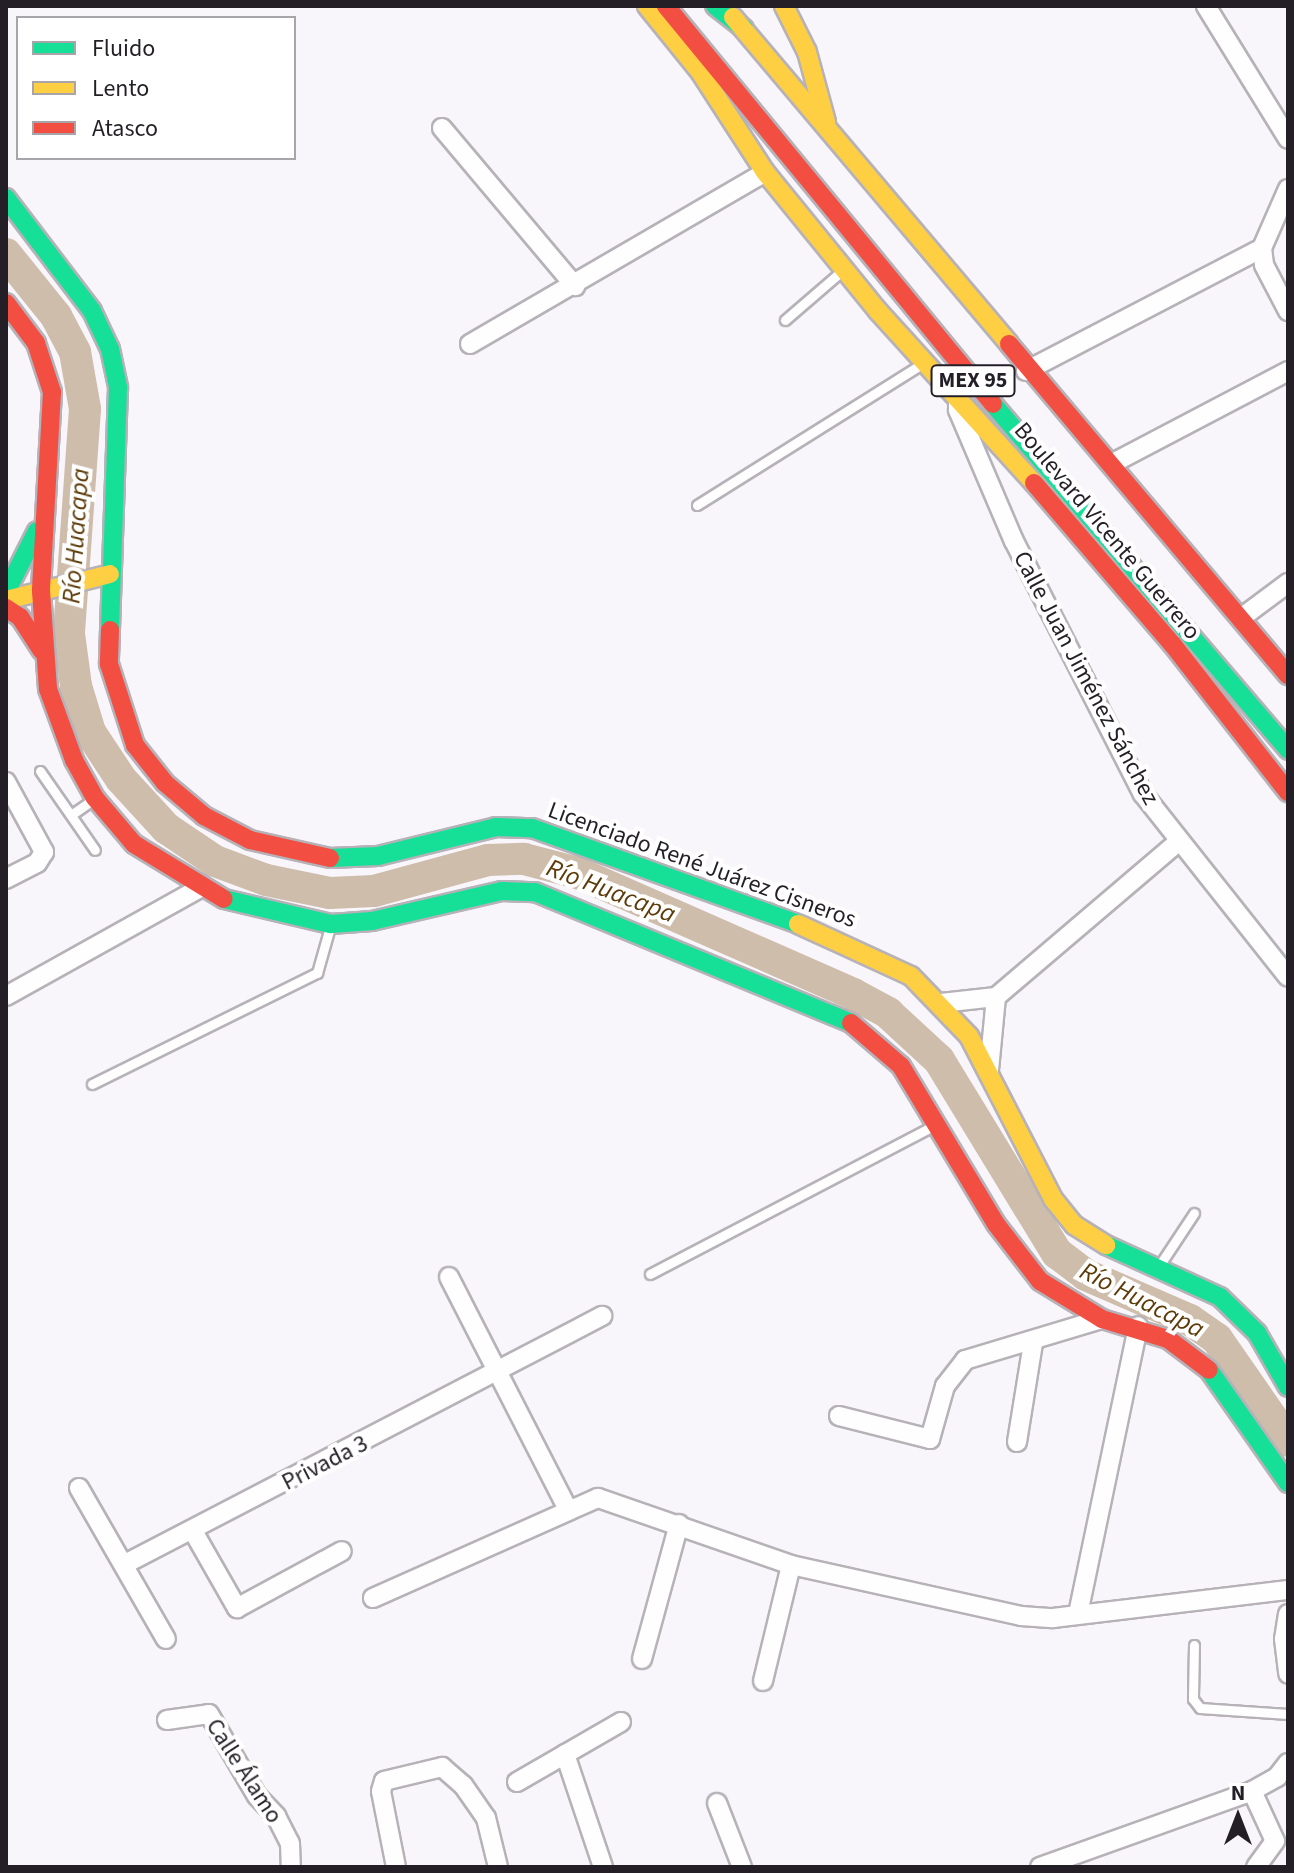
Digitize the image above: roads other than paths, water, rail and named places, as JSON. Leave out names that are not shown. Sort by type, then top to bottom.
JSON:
[{"type":"main road","name":"Boulevard Vicente Guerrero","points":[[647,6],[701,73],[765,172],[844,269],[923,363],[958,393],[1173,645],[1288,792]]},
{"type":"main road","name":"Boulevard Vicente Guerrero","points":[[666,6],[1095,527],[1288,750]]},
{"type":"main road","name":"Boulevard Vicente Guerrero","points":[[688,6],[907,279],[1288,726]]},
{"type":"main road","points":[[715,6],[744,29]]},
{"type":"main road","name":"Boulevard Vicente Guerrero","points":[[725,6],[783,73],[829,136],[1026,371],[1113,463],[1288,675]]},
{"type":"main road","points":[[784,6],[807,52],[829,136]]},
{"type":"main road","points":[[783,73],[802,65],[807,52]]},
{"type":"main road","points":[[701,73],[772,137]]},
{"type":"main road","name":"Licenciado René Juárez Cisneros","points":[[6,198],[92,311],[110,349],[118,388],[106,576],[106,633],[119,706],[135,745],[165,783],[215,822],[250,840],[332,859],[378,856],[496,827],[532,828],[849,943],[911,976],[941,1003],[989,1070],[1053,1199],[1074,1225],[1097,1244],[1220,1297],[1257,1333],[1288,1387]]},
{"type":"main road","points":[[6,303],[36,343],[52,392],[44,514],[47,590],[42,652],[56,722],[95,798],[134,844],[200,888],[239,906],[331,924],[372,921],[502,891],[535,892],[566,900],[842,1017],[872,1037],[901,1066],[1017,1255],[1040,1281],[1102,1319],[1138,1326],[1168,1339],[1210,1371],[1286,1483]]},
{"type":"main road","points":[[6,592],[44,514]]},
{"type":"main road","points":[[6,600],[106,576]]},
{"type":"main road","points":[[6,608],[20,617],[42,652]]},
{"type":"street","points":[[1206,6],[1288,139]]},
{"type":"street","points":[[442,128],[575,286]]},
{"type":"street","points":[[470,344],[575,286],[765,172]]},
{"type":"street","points":[[1288,189],[1262,248],[1264,265],[1288,311]]},
{"type":"street","points":[[1026,371],[1262,248]]},
{"type":"street","points":[[1113,463],[1288,371]]},
{"type":"street","name":"Calle Juan Jiménez Sánchez","points":[[958,393],[958,410],[1014,541],[1143,794],[1288,977]]},
{"type":"street","points":[[1241,618],[1288,583]]},
{"type":"street","points":[[6,782],[44,852],[37,863],[6,879]]},
{"type":"street","points":[[941,1003],[996,997],[1179,841]]},
{"type":"street","points":[[6,996],[200,888]]},
{"type":"street","points":[[989,1070],[996,997]]},
{"type":"street","points":[[449,1277],[568,1510]]},
{"type":"street","name":"Privada 3","points":[[125,1564],[500,1373],[602,1316]]},
{"type":"street","points":[[839,1416],[930,1439],[953,1371],[965,1360],[1033,1343],[1102,1319]]},
{"type":"street","points":[[1078,1614],[1138,1326]]},
{"type":"street","points":[[1017,1442],[1033,1343]]},
{"type":"street","points":[[79,1488],[166,1639]]},
{"type":"street","points":[[373,1598],[598,1498],[791,1565],[1021,1616],[1078,1614],[1288,1590]]},
{"type":"street","points":[[642,1659],[679,1524]]},
{"type":"street","points":[[193,1531],[237,1608],[342,1551]]},
{"type":"street","points":[[763,1681],[791,1565]]},
{"type":"street","points":[[1288,1614],[1284,1639],[1288,1674]]},
{"type":"street","name":"Calle Álamo","points":[[167,1720],[209,1714],[257,1796],[276,1816],[290,1843],[291,1867]]},
{"type":"street","points":[[517,1782],[621,1722]]},
{"type":"street","points":[[565,1754],[603,1867]]},
{"type":"street","points":[[1040,1867],[1252,1791],[1277,1777],[1288,1763]]},
{"type":"street","points":[[396,1867],[381,1791],[384,1781],[392,1775],[442,1767],[463,1785],[486,1818],[498,1867]]},
{"type":"street","points":[[1252,1791],[1275,1837],[1256,1867]]},
{"type":"street","points":[[717,1803],[742,1867]]},
{"type":"lane","points":[[785,320],[844,269]]},
{"type":"lane","points":[[697,505],[923,363]]},
{"type":"lane","points":[[40,771],[95,850]]},
{"type":"lane","points":[[71,815],[95,798]]},
{"type":"lane","points":[[92,1084],[317,973],[331,924]]},
{"type":"lane","points":[[650,1274],[938,1124]]},
{"type":"lane","points":[[1157,1269],[1194,1213]]},
{"type":"lane","points":[[1194,1645],[1193,1699],[1200,1708],[1288,1714]]},
{"type":"waterway","name":"Río Huacapa","points":[[6,254],[56,316],[75,352],[85,409],[69,634],[76,686],[90,732],[121,779],[166,828],[215,861],[266,880],[330,893],[374,891],[488,860],[524,859],[578,873],[853,994],[888,1013],[939,1060],[1057,1253],[1086,1275],[1190,1320],[1217,1339],[1288,1441]]}]
